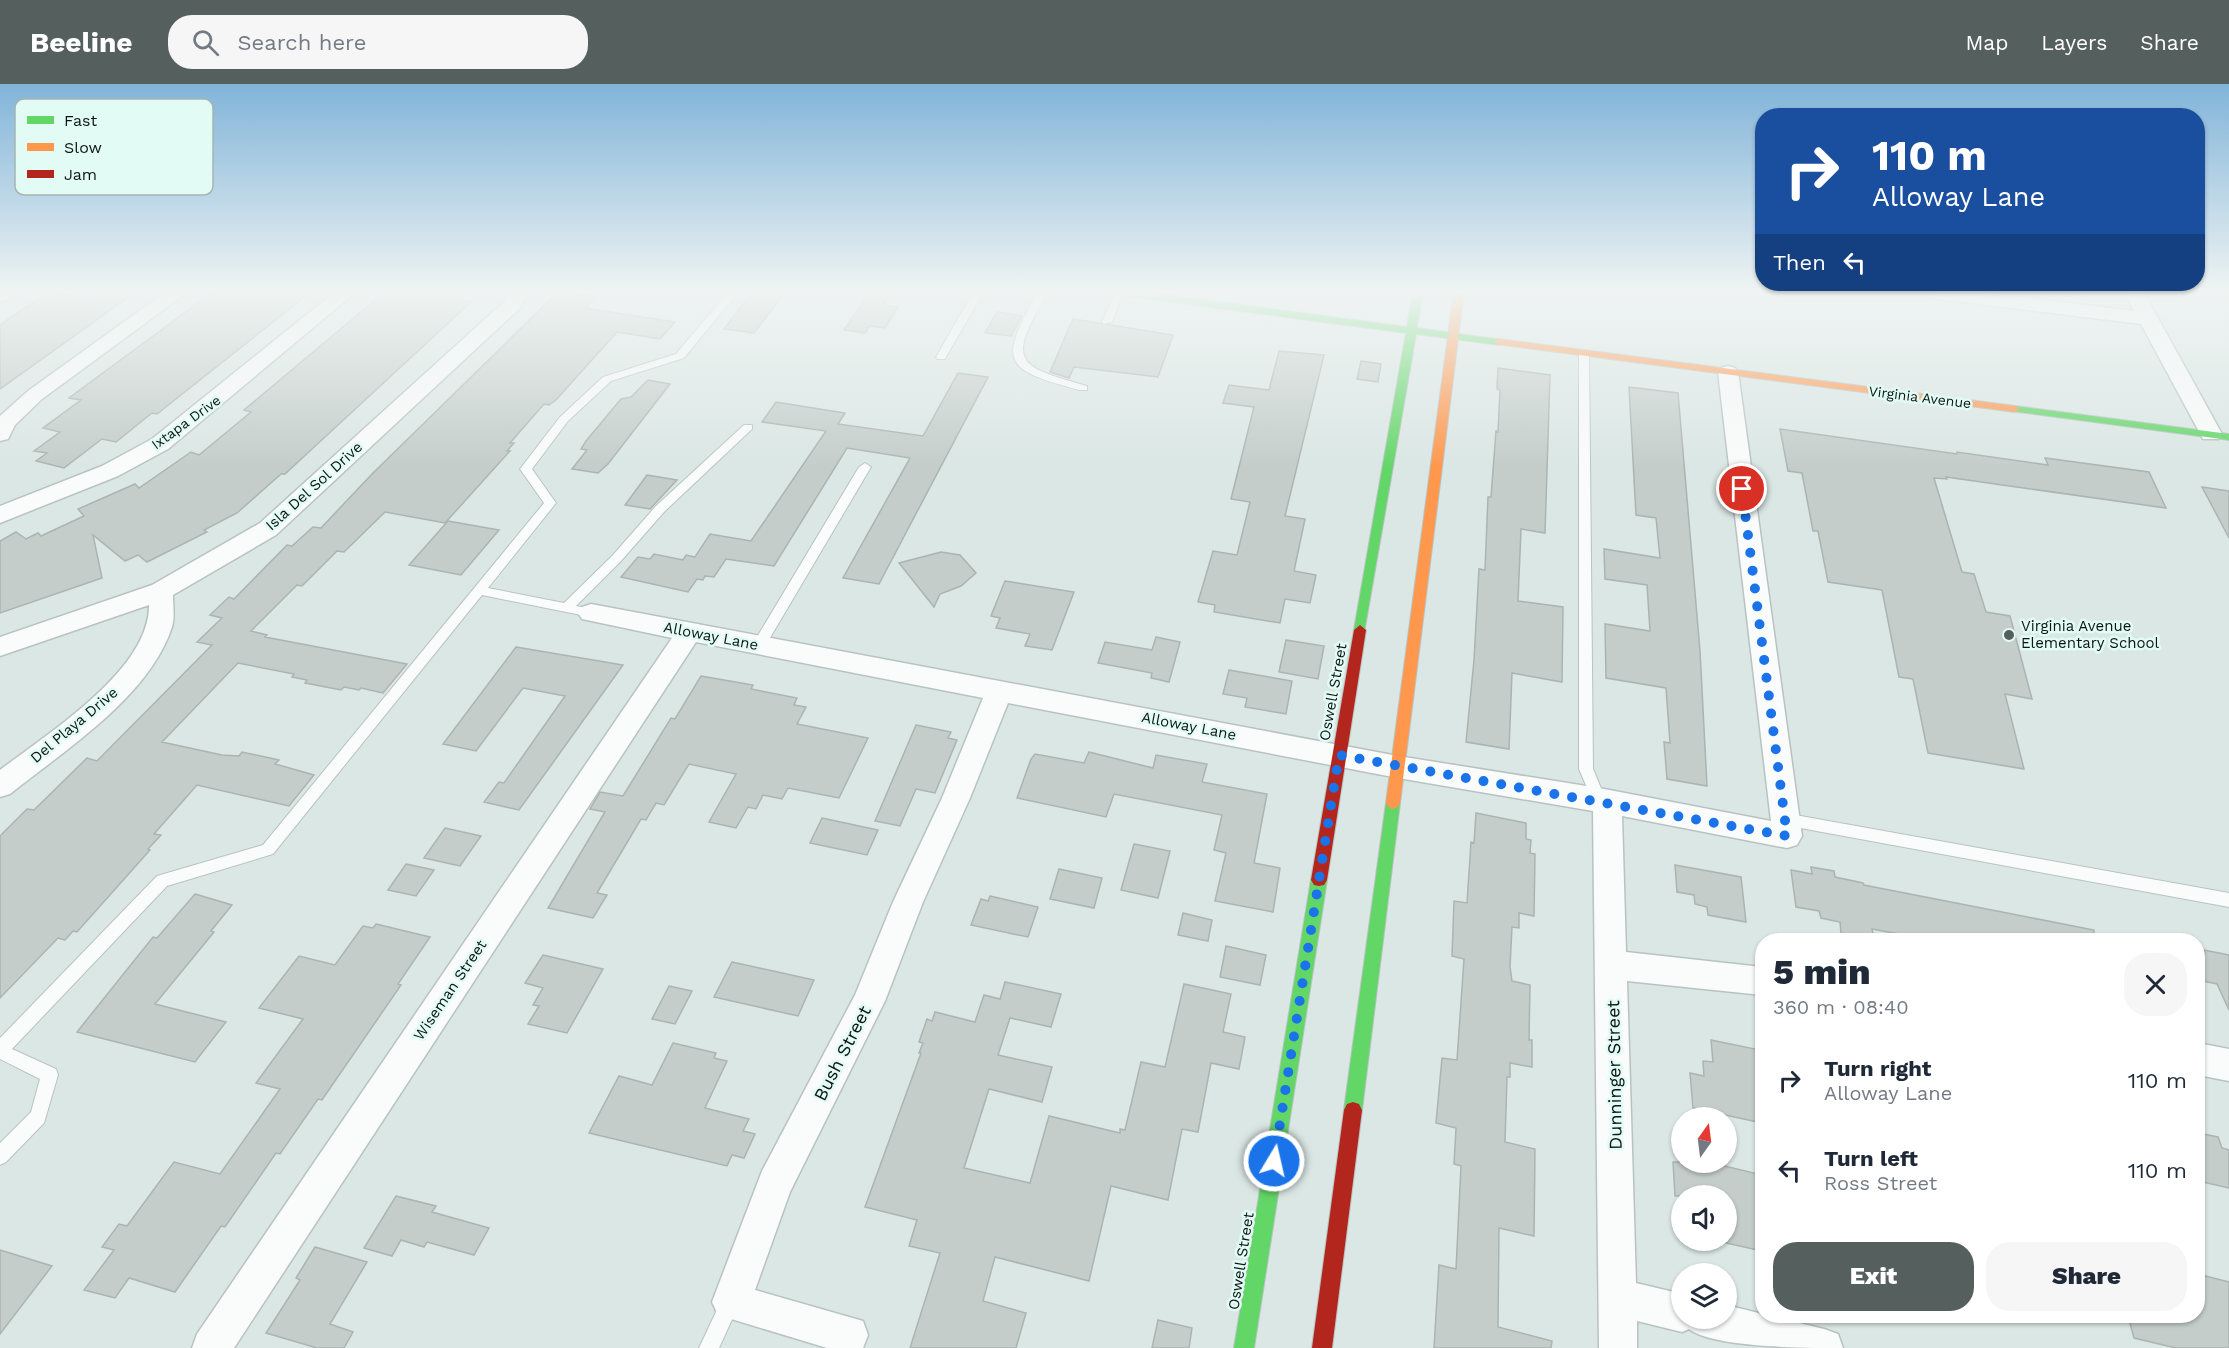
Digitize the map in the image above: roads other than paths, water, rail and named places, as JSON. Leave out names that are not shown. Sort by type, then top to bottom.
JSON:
[{"type":"main road","name":"Oswell Street","points":[[1244,1348],[1339,755],[1409,350]]},
{"type":"main road","points":[[1322,1348],[1452,350]]},
{"type":"main road","name":"Virginia Avenue","points":[[1560,350],[2220,436]]},
{"type":"street","points":[[0,434],[6,422],[36,395],[98,350]]},
{"type":"street","name":"Ixtapa Drive","points":[[0,515],[110,471],[160,444],[276,350]]},
{"type":"street","name":"Isla Del Sol Drive","points":[[0,647],[121,607],[160,591],[268,529],[463,350]]},
{"type":"street","points":[[2167,350],[2220,436]]},
{"type":"street","points":[[1728,372],[1785,827]]},
{"type":"street","name":"Del Playa Drive","points":[[0,786],[113,695],[142,660],[160,627],[160,591]]},
{"type":"street","name":"Alloway Lane","points":[[579,611],[1000,689],[1398,767],[1603,801],[1785,827]]},
{"type":"street","name":"Wiseman Street","points":[[212,1348],[688,632]]},
{"type":"street","name":"Bush Street","points":[[731,1302],[775,1184],[868,1001],[908,902],[956,798],[1000,689]]},
{"type":"street","name":"Dunninger Street","points":[[1603,801],[1612,964],[1618,1348]]},
{"type":"street","points":[[1612,964],[1755,980]]},
{"type":"street","points":[[2205,1060],[2229,1065]]},
{"type":"street","points":[[1618,1298],[1671,1310]]},
{"type":"street","points":[[731,1302],[849,1335]]},
{"type":"street","points":[[1737,1326],[1824,1348]]},
{"type":"lane","points":[[0,1156],[38,1117],[50,1074],[0,1051],[162,881],[268,850],[550,503],[526,469],[564,419],[607,379],[680,356],[685,350]]},
{"type":"lane","points":[[941,357],[945,350]]},
{"type":"lane","points":[[1016,350],[1018,361],[1031,373],[1083,388]]},
{"type":"lane","points":[[1584,353],[1586,769],[1603,801]]},
{"type":"lane","points":[[479,590],[579,611],[617,558],[660,509],[748,427]]},
{"type":"lane","points":[[759,645],[865,467]]},
{"type":"lane","points":[[1785,827],[2229,900]]},
{"type":"lane","points":[[709,1348],[731,1302]]},
{"type":"place","name":"Virginia Avenue Elementary School","points":[[2009,635]]}]
